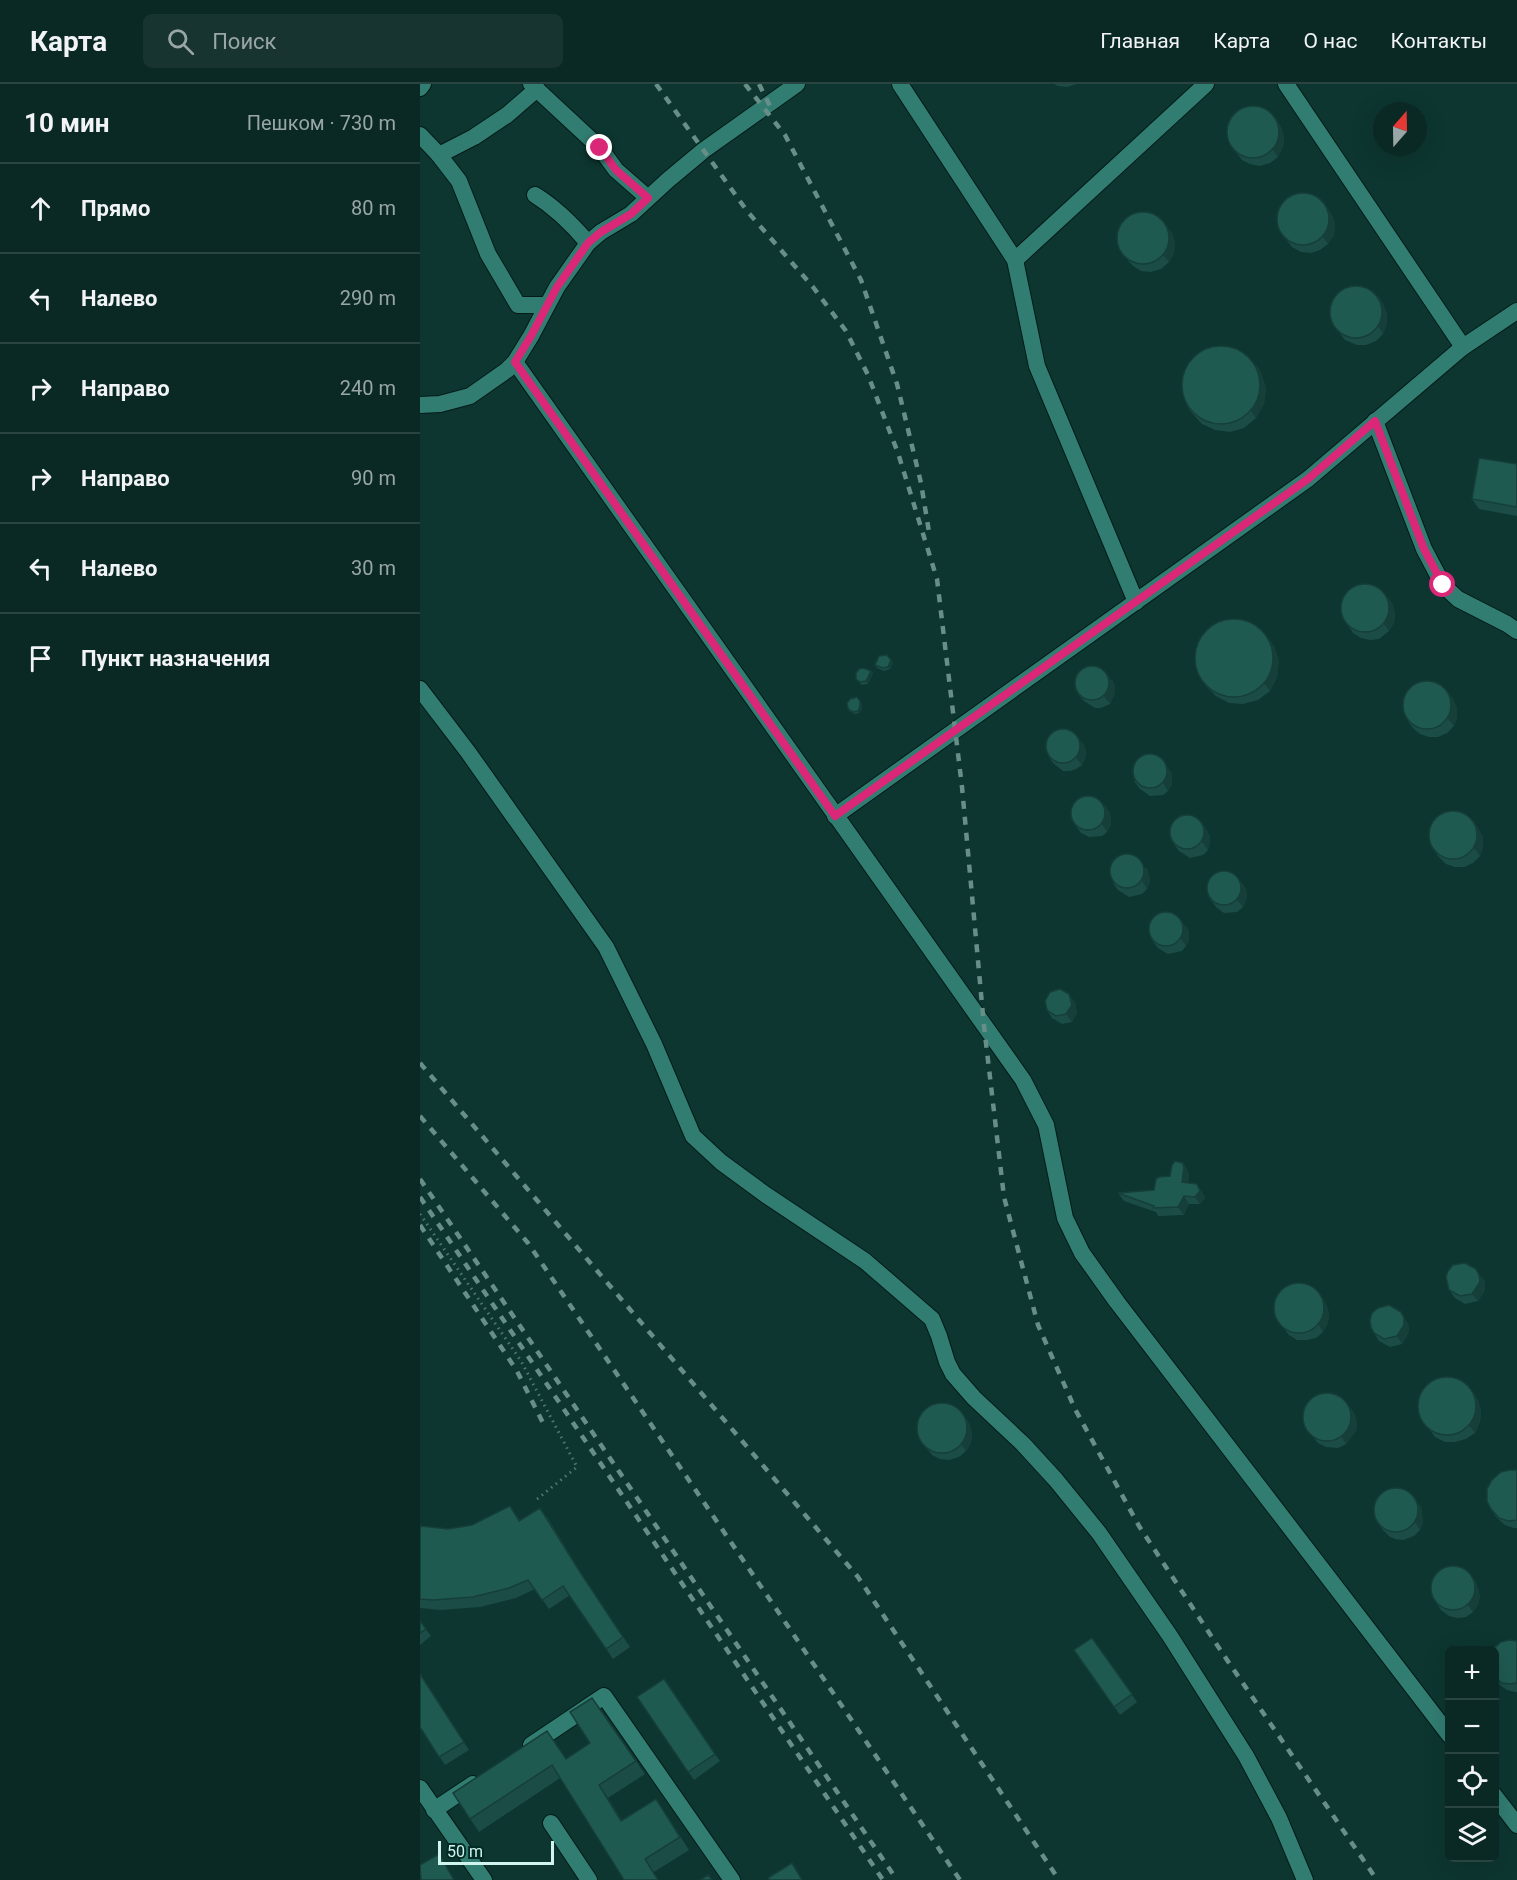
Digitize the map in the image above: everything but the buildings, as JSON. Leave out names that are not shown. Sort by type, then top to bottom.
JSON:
[{"type":"street","points":[[420,88],[423,84]]},
{"type":"street","points":[[420,405],[440,404],[470,396],[497,378],[515,362],[546,305],[588,243],[601,232],[631,214],[704,150],[797,84]]},
{"type":"street","points":[[900,84],[1015,260],[1037,366],[1136,602]]},
{"type":"street","points":[[1015,260],[1206,84]]},
{"type":"street","points":[[1287,84],[1463,346]]},
{"type":"street","points":[[439,155],[474,137],[507,115],[534,87],[600,148],[616,170],[648,198]]},
{"type":"street","points":[[420,135],[459,181],[488,254],[518,306],[546,305]]},
{"type":"street","points":[[534,195],[570,222],[588,243]]},
{"type":"street","points":[[835,816],[1308,479],[1463,346],[1517,311]]},
{"type":"street","points":[[515,362],[1023,1080],[1046,1125],[1065,1218],[1082,1253],[1445,1731]]},
{"type":"street","points":[[1375,421],[1424,549],[1443,585],[1458,599],[1517,631]]},
{"type":"street","points":[[420,689],[468,752],[606,947],[654,1044],[693,1136],[721,1162],[748,1182],[865,1261],[932,1319],[953,1374],[1056,1480],[1099,1533],[1170,1636],[1246,1756],[1279,1818],[1305,1880]]},
{"type":"street","points":[[519,1753],[604,1696],[732,1880]]},
{"type":"street","points":[[434,1810],[482,1778]]},
{"type":"street","points":[[420,1788],[484,1880]]},
{"type":"street","points":[[1499,1802],[1517,1825]]},
{"type":"street","points":[[551,1823],[589,1880]]},
{"type":"path","points":[[420,1214],[521,1361],[577,1467],[536,1500]]},
{"type":"railway","points":[[656,84],[747,211],[813,287],[846,331],[868,375],[898,453],[937,579],[962,787],[984,1026],[1004,1197],[1038,1325],[1075,1409],[1139,1526],[1377,1880]]},
{"type":"railway","points":[[745,84],[785,135],[861,280],[897,384],[921,483],[929,532]]},
{"type":"railway","points":[[759,84],[771,108]]},
{"type":"railway","points":[[420,1063],[858,1577],[1059,1880]]},
{"type":"railway","points":[[420,1116],[528,1243],[960,1880]]},
{"type":"railway","points":[[420,1179],[897,1880]]},
{"type":"railway","points":[[420,1197],[883,1880]]},
{"type":"railway","points":[[420,1225],[517,1371],[545,1427]]},
{"type":"route","points":[[600,148],[616,170],[648,198],[631,214],[601,232],[588,243],[557,287],[515,362],[835,816],[1308,479],[1375,421],[1424,549],[1443,585]]}]
